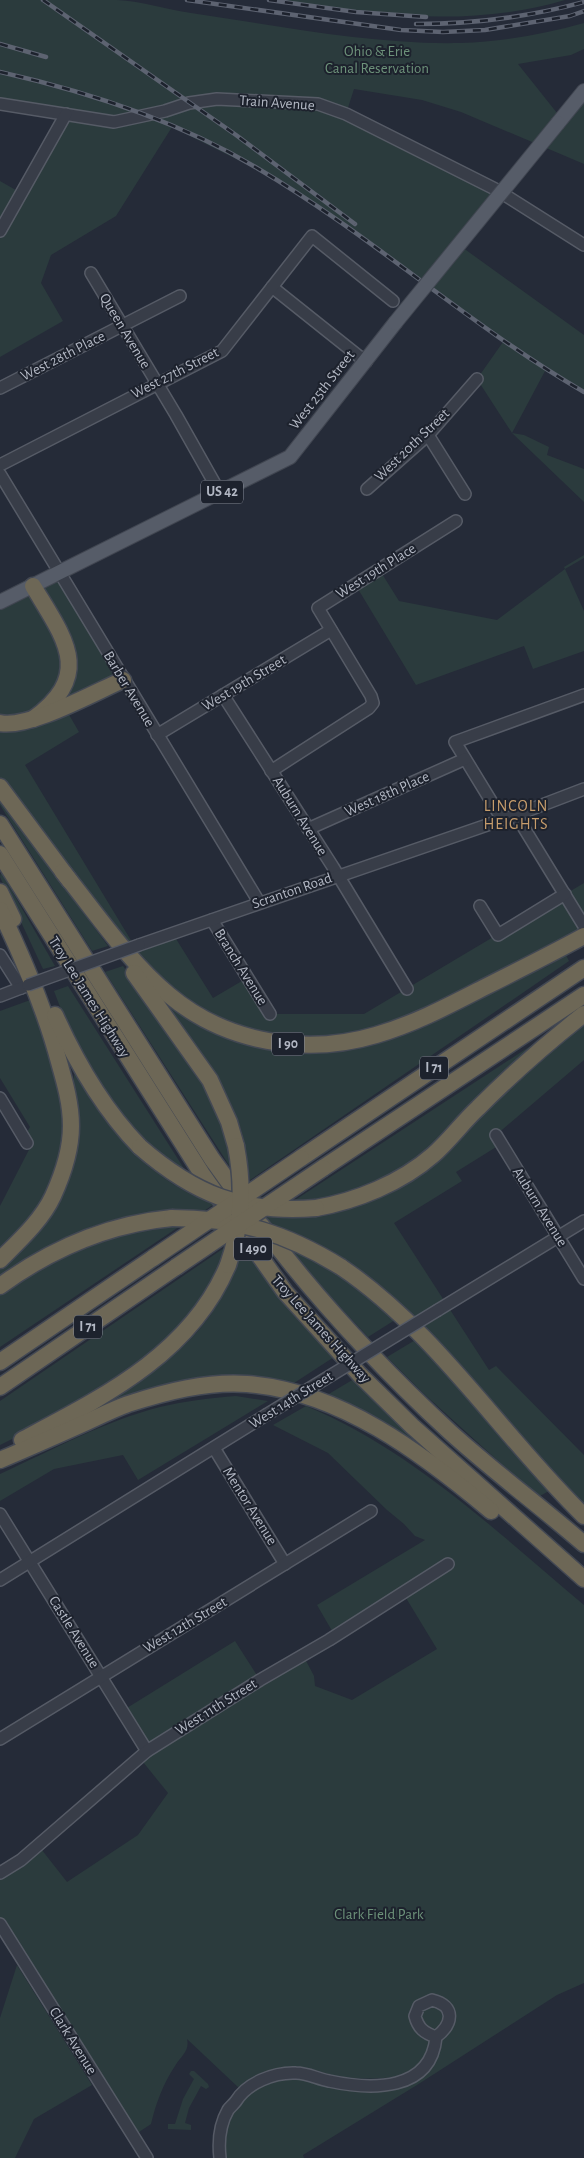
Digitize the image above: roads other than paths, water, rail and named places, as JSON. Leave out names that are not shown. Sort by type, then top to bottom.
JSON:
[{"type":"highway","points":[[33,586],[61,632],[67,646],[69,660],[65,686],[58,698],[49,708],[33,719]]},
{"type":"highway","points":[[0,723],[16,723],[33,719],[123,680]]},
{"type":"highway","name":"I 90","points":[[0,787],[63,872],[133,960],[171,996],[216,1024],[265,1041],[295,1045],[326,1045],[377,1035],[436,1012],[584,936]]},
{"type":"highway","name":"Troy Lee James Highway","points":[[0,824],[212,1159],[286,1257],[354,1336],[413,1396],[452,1432],[584,1544]]},
{"type":"highway","name":"Troy Lee James Highway","points":[[0,854],[155,1102],[202,1174],[285,1292],[360,1375],[412,1426],[584,1579]]},
{"type":"highway","points":[[0,1452],[89,1405],[150,1364],[175,1342],[196,1319],[216,1289],[228,1265],[238,1231],[241,1210],[240,1165],[236,1146],[230,1122],[210,1080],[63,872]]},
{"type":"highway","points":[[0,892],[77,1062],[112,1115],[140,1148],[176,1176],[212,1195],[258,1207],[284,1210],[336,1205],[378,1190],[433,1156],[478,1108],[533,1056],[583,1002]]},
{"type":"highway","points":[[0,910],[48,1021],[66,1087],[71,1127],[65,1168],[53,1197],[36,1222],[0,1260]]},
{"type":"highway","name":"I 71","points":[[0,1362],[584,968]]},
{"type":"highway","name":"I 71","points":[[0,1387],[323,1168],[583,1002]]},
{"type":"highway","points":[[0,1286],[45,1258],[84,1239],[125,1225],[172,1218],[223,1221],[261,1229],[293,1241],[341,1267],[368,1285],[394,1307],[430,1345],[528,1457],[584,1516]]},
{"type":"highway","points":[[0,1460],[128,1404],[198,1386],[246,1384],[284,1390],[319,1400],[355,1417],[428,1461],[447,1474],[584,1590]]},
{"type":"main road","name":"West 25th Street","points":[[0,602],[290,457],[395,323],[584,91]]},
{"type":"street","name":"Train Avenue","points":[[0,104],[114,122],[166,111],[189,103],[217,99],[318,104],[346,114],[496,190],[584,245]]},
{"type":"street","points":[[568,110],[584,101]]},
{"type":"street","points":[[0,231],[66,114]]},
{"type":"street","name":"West 27th Street","points":[[0,465],[156,383],[222,351],[312,236],[393,301]]},
{"type":"street","name":"Queen Avenue","points":[[91,273],[220,493]]},
{"type":"street","points":[[272,287],[366,362]]},
{"type":"street","name":"West 28th Place","points":[[0,388],[180,296]]},
{"type":"street","name":"West 20th Street","points":[[367,489],[428,434],[477,379]]},
{"type":"street","points":[[428,434],[465,494]]},
{"type":"street","name":"Barber Avenue","points":[[0,474],[259,902]]},
{"type":"street","name":"West 19th Place","points":[[332,630],[318,608],[456,521]]},
{"type":"street","points":[[271,771],[369,708],[373,703],[371,696],[332,630]]},
{"type":"street","name":"West 19th Street","points":[[157,735],[332,630]]},
{"type":"street","name":"Auburn Avenue","points":[[224,695],[338,875],[407,989]]},
{"type":"street","points":[[502,819],[455,742],[584,695]]},
{"type":"street","name":"West 18th Place","points":[[308,829],[465,758]]},
{"type":"street","name":"Scranton Road","points":[[0,996],[259,902],[516,815],[584,789]]},
{"type":"street","points":[[516,815],[584,926]]},
{"type":"street","points":[[480,906],[498,935],[565,894]]},
{"type":"street","name":"Branch Avenue","points":[[212,920],[270,1014]]},
{"type":"street","points":[[0,955],[24,987]]},
{"type":"street","points":[[0,1098],[4,1114],[27,1143]]},
{"type":"street","name":"Auburn Avenue","points":[[496,1135],[584,1279]]},
{"type":"street","name":"West 14th Street","points":[[0,1580],[584,1221]]},
{"type":"street","name":"Mentor Avenue","points":[[214,1448],[285,1564]]},
{"type":"street","name":"West 12th Street","points":[[0,1739],[371,1511]]},
{"type":"street","name":"Castle Avenue","points":[[0,1514],[147,1751]]},
{"type":"street","name":"West 11th Street","points":[[0,1873],[21,1860],[147,1751],[267,1676],[329,1640],[448,1564]]},
{"type":"street","name":"Clark Avenue","points":[[0,1924],[147,2158]]},
{"type":"street","points":[[220,2158],[221,2130],[229,2108],[241,2093],[256,2084],[272,2076],[295,2072],[348,2085],[363,2086],[402,2082],[412,2078],[426,2065],[433,2054],[436,2037]]},
{"type":"railway","points":[[43,0],[236,135],[355,224]]},
{"type":"railway","points":[[187,0],[401,30],[443,32],[485,30],[570,16],[584,11]]},
{"type":"railway","points":[[269,0],[356,12],[426,17]]},
{"type":"railway","points":[[416,24],[459,23],[501,19],[543,12],[584,2]]},
{"type":"railway","points":[[0,44],[46,57]]},
{"type":"railway","points":[[0,72],[67,89],[132,110],[164,122],[227,151],[299,194],[381,251],[501,339],[584,392]]},
{"type":"district","name":"LINCOLN HEIGHTS","points":[[516,815]]},
{"type":"park label","name":"Ohio & Erie Canal Reservation","points":[[377,60]]},
{"type":"park label","name":"Clark Field Park","points":[[379,1914]]}]
